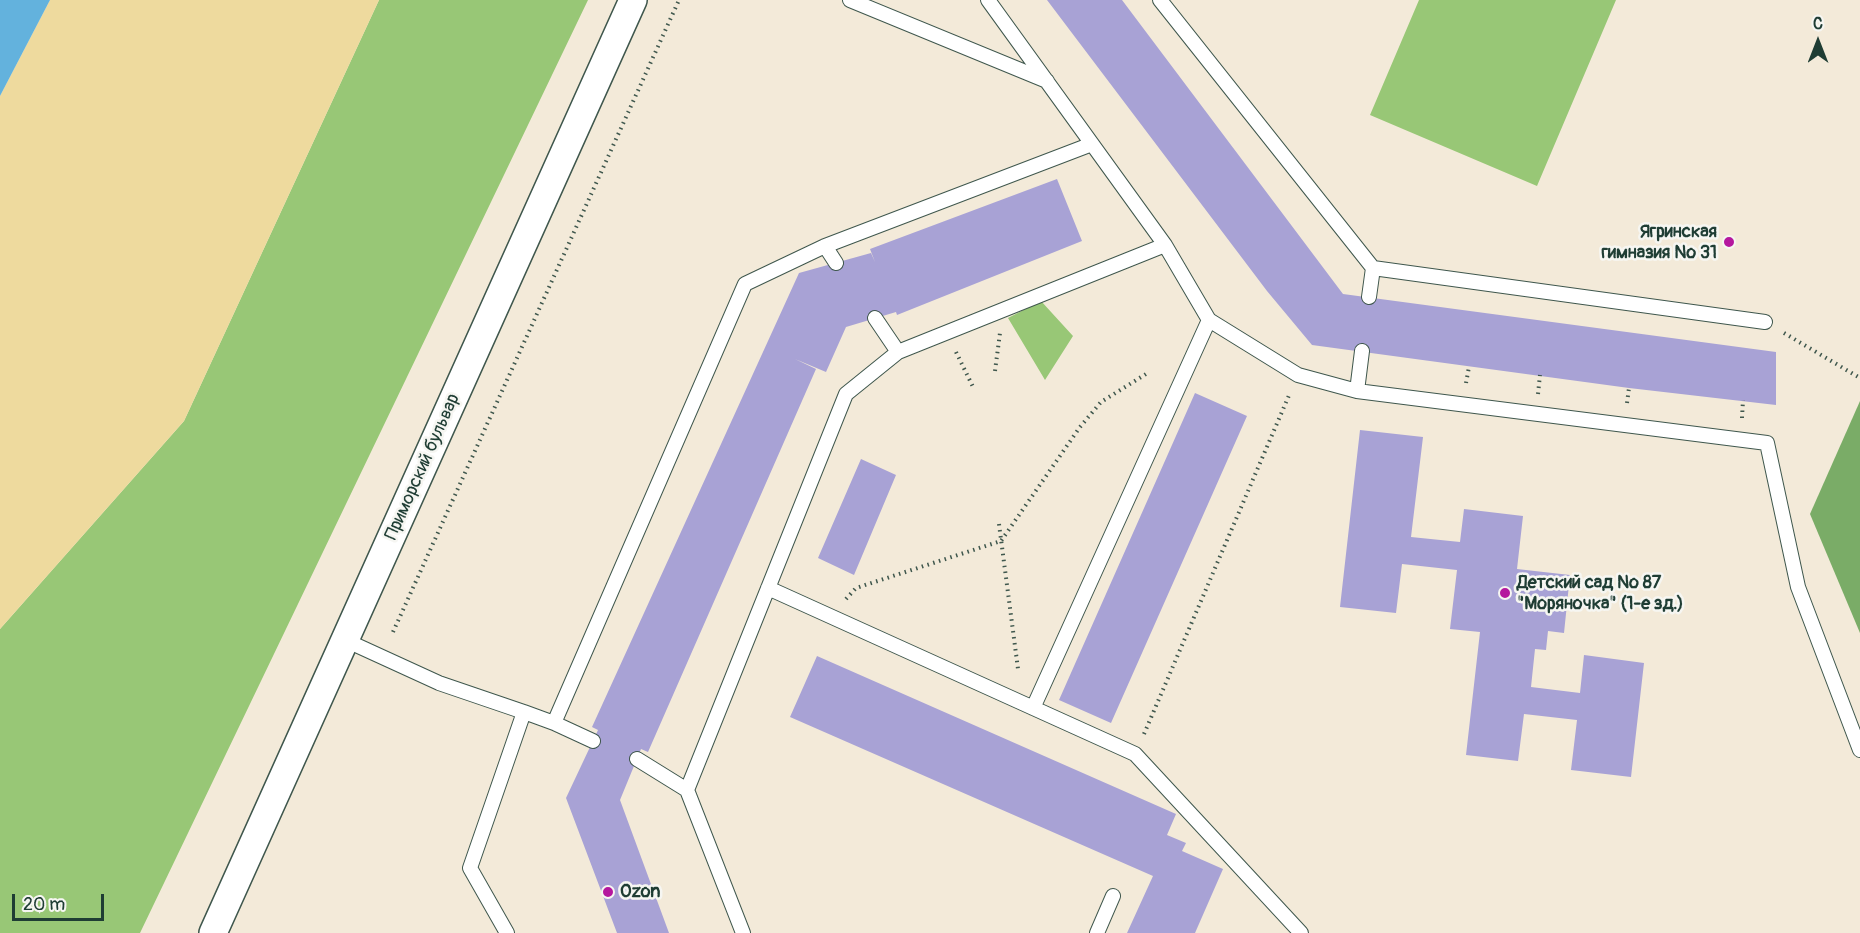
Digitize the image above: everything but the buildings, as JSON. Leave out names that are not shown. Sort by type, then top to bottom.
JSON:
[{"type":"street","name":"Приморский бульвар","points":[[213,933],[633,0]]},
{"type":"lane","points":[[850,0],[1047,81]]},
{"type":"lane","points":[[988,0],[1166,245],[1209,320],[1298,375],[1356,391],[1767,443],[1797,587],[1860,750]]},
{"type":"lane","points":[[1160,0],[1373,268],[1766,322]]},
{"type":"lane","points":[[554,723],[745,284],[825,246],[1092,144]]},
{"type":"lane","points":[[687,790],[846,394],[898,352],[1166,245]]},
{"type":"lane","points":[[825,246],[836,263]]},
{"type":"lane","points":[[1369,297],[1373,268]]},
{"type":"lane","points":[[875,318],[898,352]]},
{"type":"lane","points":[[1033,708],[1209,320]]},
{"type":"lane","points":[[1356,391],[1362,351]]},
{"type":"lane","points":[[768,588],[1135,754],[1301,933]]},
{"type":"lane","points":[[345,640],[439,682],[554,723],[593,741]]},
{"type":"lane","points":[[507,933],[470,868],[524,712]]},
{"type":"lane","points":[[637,759],[687,790],[743,933]]},
{"type":"lane","points":[[1097,933],[1113,896]]},
{"type":"path","points":[[393,632],[679,0]]},
{"type":"path","points":[[995,371],[1003,310]]},
{"type":"path","points":[[1766,322],[1860,378]]},
{"type":"path","points":[[946,332],[974,389]]},
{"type":"path","points":[[831,617],[856,588],[1001,541],[1080,427],[1101,402],[1146,374]]},
{"type":"path","points":[[1135,754],[1298,375]]},
{"type":"path","points":[[999,524],[1018,669]]},
{"type":"green space","points":[[379,0],[588,0],[140,933],[0,933],[0,629],[184,421]]},
{"type":"green space","points":[[1419,0],[1616,0],[1537,186],[1370,115]]},
{"type":"green space","points":[[1041,301],[1073,336],[1045,380],[1008,318]]},
{"type":"green space","points":[[1860,401],[1860,633],[1810,514]]},
{"type":"sand","points":[[50,0],[379,0],[184,421],[0,629],[0,96]]},
{"type":"water","points":[[0,0],[50,0],[0,96]]},
{"type":"place","name":"Ягринская гимназия № 31","points":[[1729,242]]},
{"type":"place","name":"Детский сад № 87 \"Моряночка\" (1-е зд.)","points":[[1505,593]]},
{"type":"place","name":"Ozon","points":[[608,892]]}]
